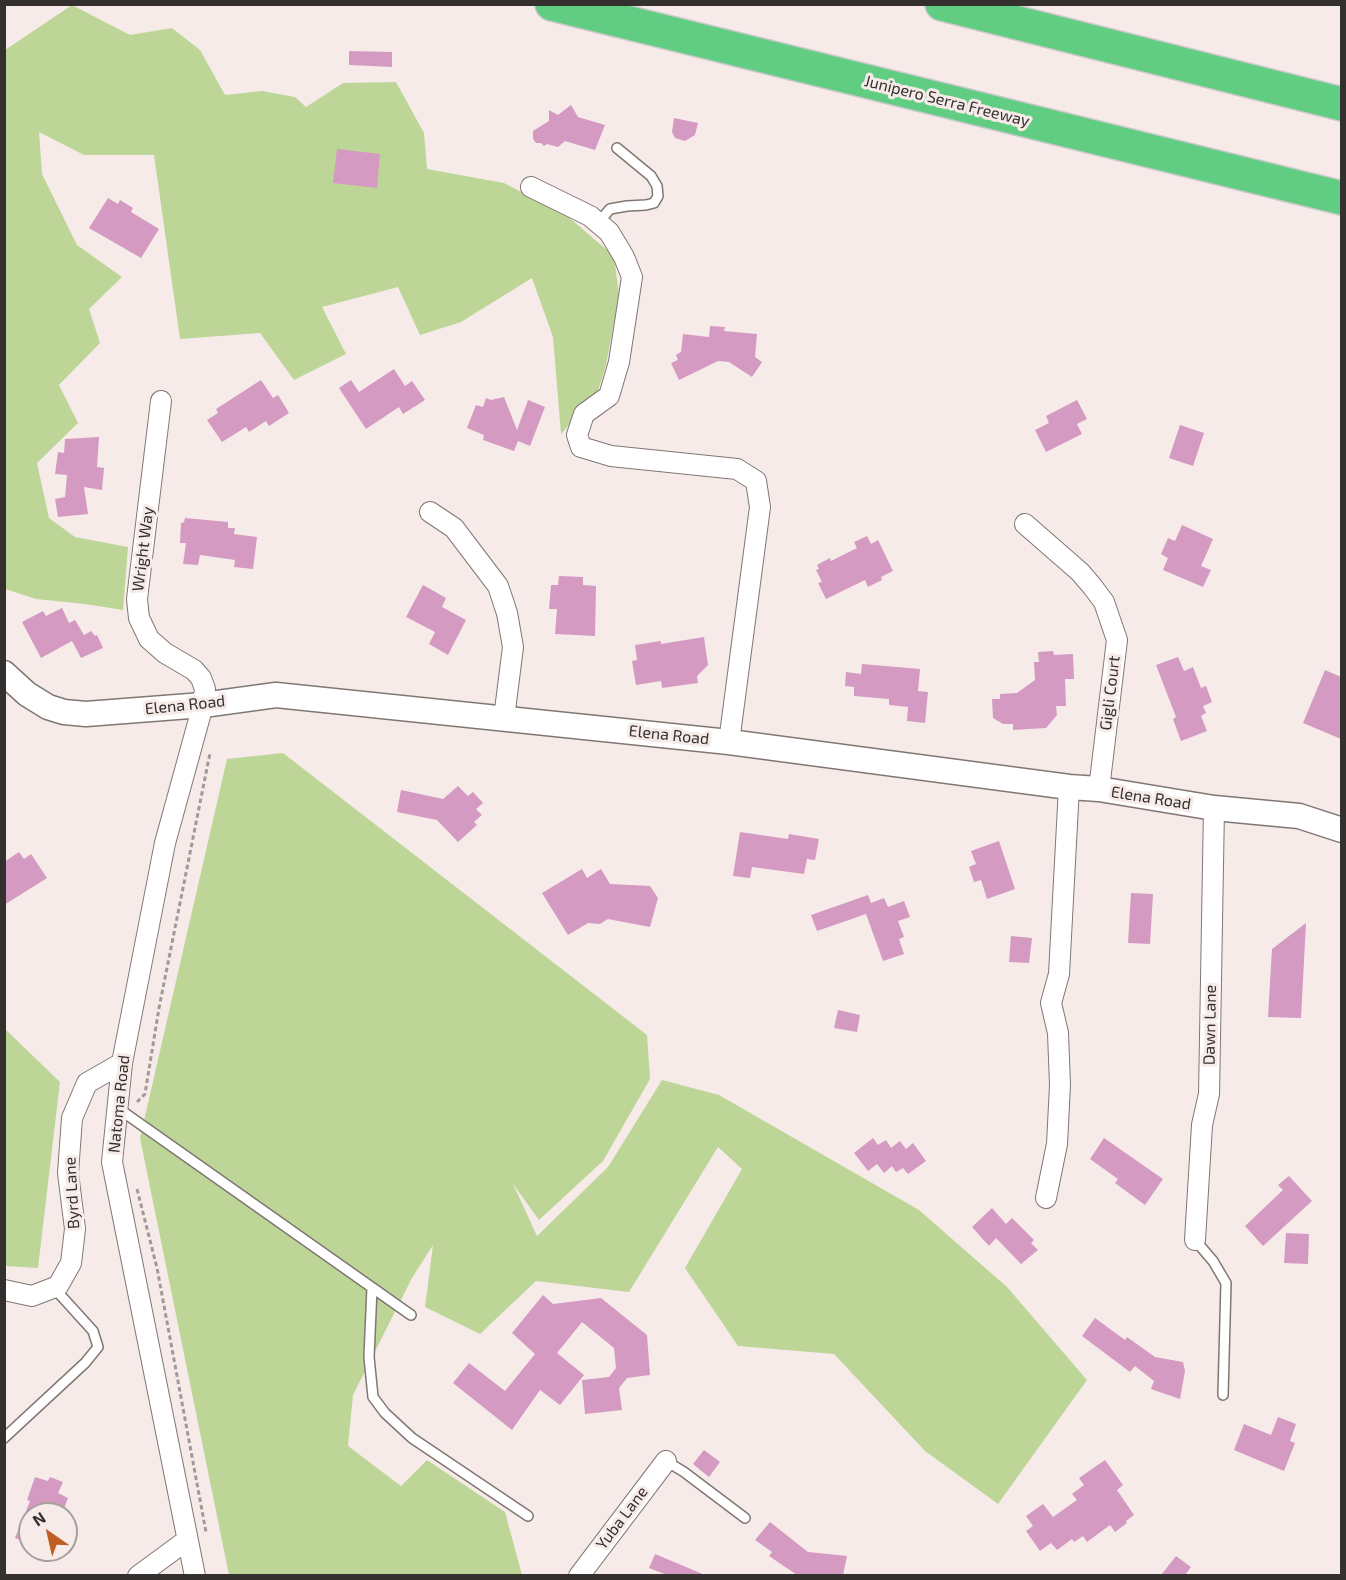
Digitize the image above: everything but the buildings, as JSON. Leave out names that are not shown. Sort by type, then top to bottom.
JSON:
[{"type":"highway","name":"Junipero Serra Freeway","points":[[552,4],[1341,198]]},
{"type":"highway","points":[[942,4],[1341,104]]},
{"type":"street","points":[[531,187],[590,216],[609,232],[624,257],[632,277],[619,362],[609,396],[584,414],[577,435],[581,447],[611,456],[737,469],[756,481],[760,507],[729,742]]},
{"type":"street","name":"Wright Way","points":[[161,401],[136,599],[139,618],[149,639],[194,670],[201,678],[204,689],[202,705]]},
{"type":"street","points":[[430,512],[454,528],[498,586],[507,613],[513,647],[504,718]]},
{"type":"street","name":"Gigli Court","points":[[1025,524],[1086,579],[1104,602],[1117,640],[1099,789]]},
{"type":"street","name":"Elena Road","points":[[4,673],[27,694],[48,707],[64,712],[86,714],[202,705],[276,695],[729,742],[1099,789],[1214,808],[1299,816],[1341,830]]},
{"type":"street","name":"Natoma Road","points":[[195,1575],[112,1162],[122,1111],[122,1063],[165,843],[202,705]]},
{"type":"street","points":[[1046,1198],[1057,1144],[1060,1085],[1058,1033],[1051,1003],[1059,974],[1070,787]]},
{"type":"street","name":"Dawn Lane","points":[[1195,1240],[1202,1125],[1209,1094],[1214,808]]},
{"type":"street","name":"Byrd Lane","points":[[54,1288],[58,1286],[71,1263],[75,1229],[68,1173],[72,1118],[87,1083],[122,1063]]},
{"type":"street","points":[[4,1290],[33,1296],[54,1288]]},
{"type":"street","name":"Yuba Lane","points":[[579,1575],[666,1461]]},
{"type":"street","points":[[138,1575],[187,1540]]},
{"type":"lane","points":[[598,223],[610,209],[646,206],[654,203],[658,196],[657,186],[651,176],[617,148]]},
{"type":"lane","points":[[122,1111],[411,1315]]},
{"type":"lane","points":[[1195,1240],[1213,1261],[1226,1283],[1223,1395]]},
{"type":"lane","points":[[4,1438],[85,1363],[98,1347],[93,1331],[54,1288]]},
{"type":"lane","points":[[372,1288],[369,1357],[374,1397],[385,1413],[412,1438],[528,1516]]},
{"type":"lane","points":[[666,1461],[745,1518]]},
{"type":"path","points":[[122,1111],[145,1094],[159,1008],[211,748]]},
{"type":"path","points":[[137,1187],[157,1268],[208,1540]]},
{"type":"green space","points":[[72,5],[130,35],[172,28],[200,50],[225,95],[262,91],[295,97],[306,107],[343,83],[396,82],[424,133],[427,169],[504,183],[566,215],[614,256],[619,295],[606,365],[597,394],[561,434],[553,337],[532,278],[461,322],[420,335],[398,287],[322,307],[346,354],[294,380],[260,333],[180,339],[154,155],[84,155],[39,132],[42,174],[77,245],[122,277],[89,309],[100,343],[59,385],[78,423],[37,463],[49,518],[75,537],[128,547],[123,610],[36,599],[5,589],[5,50]]},
{"type":"green space","points":[[283,753],[647,1035],[650,1079],[603,1161],[539,1220],[513,1184],[537,1236],[608,1167],[662,1080],[719,1095],[919,1210],[1007,1287],[1087,1380],[998,1504],[925,1451],[834,1354],[738,1346],[685,1268],[742,1169],[718,1147],[629,1292],[536,1281],[480,1334],[425,1307],[433,1245],[412,1278],[353,1395],[348,1446],[401,1486],[427,1460],[505,1512],[522,1575],[229,1575],[140,1138],[227,759]]},
{"type":"green space","points":[[4,1028],[60,1082],[38,1268],[5,1266]]}]
